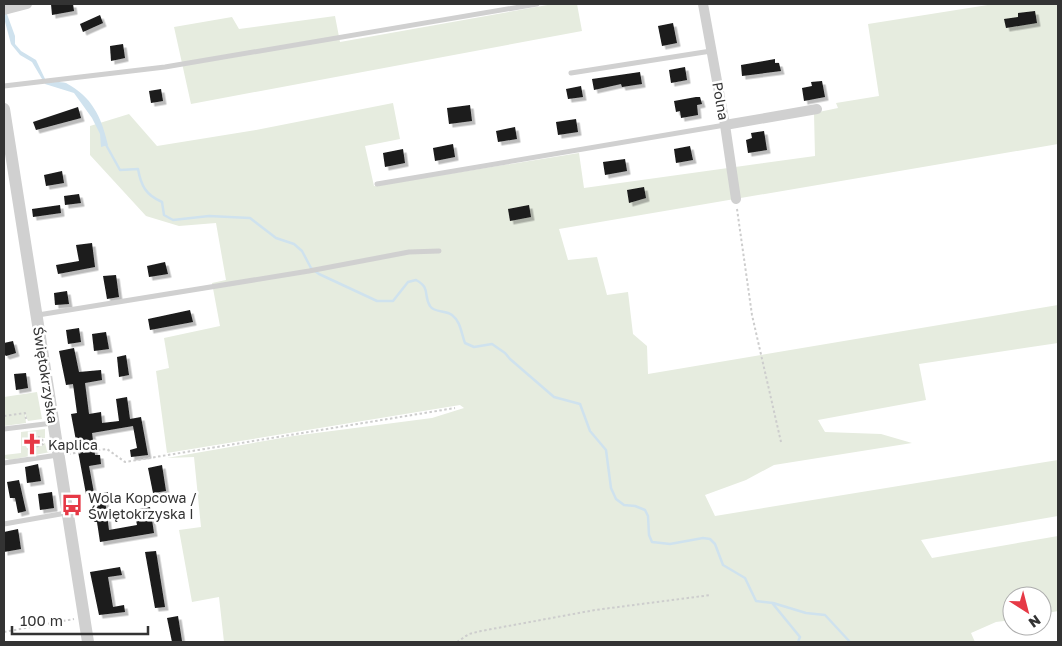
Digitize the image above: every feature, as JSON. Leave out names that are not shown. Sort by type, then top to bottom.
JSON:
[{"type":"street","points":[[4,10],[27,4]]},
{"type":"street","name":"Polna","points":[[703,4],[725,125],[736,199]]},
{"type":"street","name":"Świętokrzyska","points":[[4,108],[9,164],[37,315],[88,642]]},
{"type":"street","points":[[725,125],[817,109]]},
{"type":"lane","points":[[4,86],[87,78],[165,67],[537,4]]},
{"type":"lane","points":[[571,73],[712,51]]},
{"type":"lane","points":[[377,184],[725,125]]},
{"type":"lane","points":[[37,315],[309,271],[409,252],[439,250]]},
{"type":"lane","points":[[4,429],[54,423]]},
{"type":"lane","points":[[4,463],[58,455]]},
{"type":"lane","points":[[4,524],[67,513]]},
{"type":"path","points":[[736,199],[752,315],[775,407],[781,442]]},
{"type":"path","points":[[58,455],[107,448],[125,462],[454,408]]},
{"type":"path","points":[[4,416],[26,413],[27,423]]},
{"type":"path","points":[[38,437],[42,438],[42,441],[43,444],[30,450],[25,442],[27,439],[38,437]]},
{"type":"path","points":[[42,441],[47,440]]},
{"type":"path","points":[[457,642],[469,634],[481,631],[595,610],[711,594]]},
{"type":"path","points":[[4,632],[84,618]]},
{"type":"shaded area","points":[[553,4],[577,4],[582,31],[191,104],[174,27],[232,17],[239,29],[335,16],[340,42]]},
{"type":"shaded area","points":[[994,4],[1058,4],[1058,144],[559,229],[568,260],[597,257],[607,295],[628,292],[633,334],[647,346],[648,374],[1058,305],[1058,343],[919,364],[926,400],[818,420],[825,432],[881,434],[912,443],[774,465],[746,480],[705,495],[715,516],[1058,460],[1058,516],[921,540],[932,558],[1058,536],[1058,611],[1052,612],[1052,586],[1002,586],[1002,621],[971,633],[975,642],[224,642],[219,597],[192,602],[179,530],[201,527],[194,457],[167,458],[293,436],[432,418],[464,408],[460,405],[167,453],[156,371],[169,368],[164,338],[220,326],[212,283],[226,280],[216,223],[179,226],[146,216],[90,155],[90,126],[129,114],[157,146],[256,130],[393,103],[400,139],[365,146],[374,186],[579,153],[584,188],[815,156],[814,113],[838,108],[836,103],[879,96],[868,24]]},
{"type":"shaded area","points":[[37,392],[42,419],[28,421],[25,414],[26,423],[4,426],[4,417],[7,416],[4,415],[4,397]]},
{"type":"shaded area","points":[[45,429],[45,438],[27,438],[25,445],[29,451],[45,443],[47,451],[49,450],[48,443],[50,452],[10,460],[4,458],[4,455],[21,453],[21,432]]},
{"type":"water","points":[[4,6],[15,36],[15,44],[21,51],[36,60],[46,81],[66,83],[75,88],[89,101],[102,125],[108,145],[101,147],[100,134],[92,118],[74,93],[45,84],[32,62],[20,55],[11,44],[4,18]]},
{"type":"building","points":[[51,4],[73,4],[74,11],[52,15]]},
{"type":"building","points":[[1035,11],[1037,23],[1006,28],[1004,19],[1018,17],[1018,13]]},
{"type":"building","points":[[100,15],[103,23],[83,32],[80,24]]},
{"type":"building","points":[[673,23],[677,43],[662,46],[658,26]]},
{"type":"building","points":[[123,44],[125,58],[111,61],[110,46]]},
{"type":"building","points":[[775,59],[775,63],[779,63],[781,71],[742,76],[741,65]]},
{"type":"building","points":[[685,67],[687,80],[671,83],[669,70]]},
{"type":"building","points":[[640,72],[642,84],[622,87],[621,84],[594,90],[592,79]]},
{"type":"building","points":[[822,81],[825,97],[804,101],[802,88],[812,86],[811,82]]},
{"type":"building","points":[[581,86],[583,97],[568,99],[566,89]]},
{"type":"building","points":[[161,89],[163,101],[151,103],[149,91]]},
{"type":"building","points":[[700,97],[702,104],[697,105],[698,115],[681,118],[680,111],[676,112],[674,101]]},
{"type":"building","points":[[470,105],[472,121],[449,124],[447,108]]},
{"type":"building","points":[[78,107],[81,118],[36,130],[33,122]]},
{"type":"building","points":[[576,119],[578,132],[558,135],[556,122]]},
{"type":"building","points":[[515,127],[517,139],[498,142],[496,131]]},
{"type":"building","points":[[764,131],[767,150],[748,153],[746,140],[752,138],[751,133]]},
{"type":"building","points":[[453,144],[455,157],[435,161],[433,148]]},
{"type":"building","points":[[690,146],[693,160],[676,163],[674,149]]},
{"type":"building","points":[[403,149],[405,163],[385,167],[383,153]]},
{"type":"building","points":[[625,159],[627,171],[605,175],[603,162]]},
{"type":"building","points":[[62,171],[64,183],[46,186],[44,175]]},
{"type":"building","points":[[644,187],[646,198],[629,203],[627,190]]},
{"type":"building","points":[[79,194],[81,203],[65,205],[64,196]]},
{"type":"building","points":[[60,205],[61,213],[33,217],[32,209]]},
{"type":"building","points":[[529,205],[531,217],[510,221],[508,209]]},
{"type":"building","points":[[92,243],[95,267],[58,274],[56,265],[79,261],[76,245]]},
{"type":"building","points":[[165,262],[168,274],[149,277],[147,266]]},
{"type":"building","points":[[116,275],[119,297],[107,299],[103,276]]},
{"type":"building","points":[[67,291],[69,304],[55,305],[54,293]]},
{"type":"building","points":[[190,310],[193,322],[150,330],[148,319]]},
{"type":"building","points":[[79,328],[81,342],[68,344],[66,330]]},
{"type":"building","points":[[106,332],[109,349],[94,351],[92,334]]},
{"type":"building","points":[[13,341],[16,353],[6,356],[4,354],[4,343]]},
{"type":"building","points":[[74,348],[79,372],[101,370],[102,380],[85,383],[89,414],[101,412],[102,423],[119,421],[116,399],[127,397],[130,419],[141,417],[148,455],[131,457],[130,450],[137,448],[133,426],[92,433],[95,455],[100,455],[101,464],[89,466],[94,493],[86,494],[71,414],[77,413],[73,384],[66,385],[59,351]]},
{"type":"building","points":[[126,355],[129,375],[119,377],[117,357]]},
{"type":"building","points":[[26,373],[28,388],[16,390],[14,374]]},
{"type":"building","points":[[38,464],[41,481],[27,483],[25,467]]},
{"type":"building","points":[[162,465],[166,491],[153,493],[148,468]]},
{"type":"building","points":[[19,480],[26,511],[18,513],[15,498],[10,498],[7,482]]},
{"type":"building","points":[[52,492],[54,508],[40,510],[38,494]]},
{"type":"building","points":[[109,492],[110,499],[105,500],[109,530],[137,525],[134,510],[150,507],[154,533],[100,542],[97,522],[94,522],[91,495]]},
{"type":"building","points":[[18,529],[21,549],[4,552],[4,532]]},
{"type":"building","points":[[156,551],[165,607],[155,608],[145,552]]},
{"type":"building","points":[[120,567],[122,575],[108,577],[113,607],[124,605],[125,612],[99,615],[90,572]]},
{"type":"building","points":[[178,616],[182,641],[172,642],[167,618]]},
{"type":"waterway","points":[[105,143],[120,170],[138,169],[145,189],[162,202],[164,215],[173,220],[209,216],[250,218],[276,238],[294,244],[302,251],[311,268],[319,274],[377,301],[393,301],[408,282],[416,280],[421,283],[424,286],[430,306],[437,311],[449,313],[455,318],[465,343],[474,347],[492,344],[505,353],[554,397],[580,404],[590,431],[606,450],[611,488],[616,499],[624,505],[635,506],[645,510],[648,516],[649,535],[652,542],[670,544],[703,538],[710,539],[715,544],[723,565],[745,578],[756,601],[773,603],[806,613],[825,615],[850,642]]},
{"type":"waterway","points":[[773,604],[800,637],[798,642]]},
{"type":"place","name":"Kaplica","points":[[32,444]]},
{"type":"place","name":"Wola Kopcowa / Świętokrzyska I","points":[[72,505]]}]
